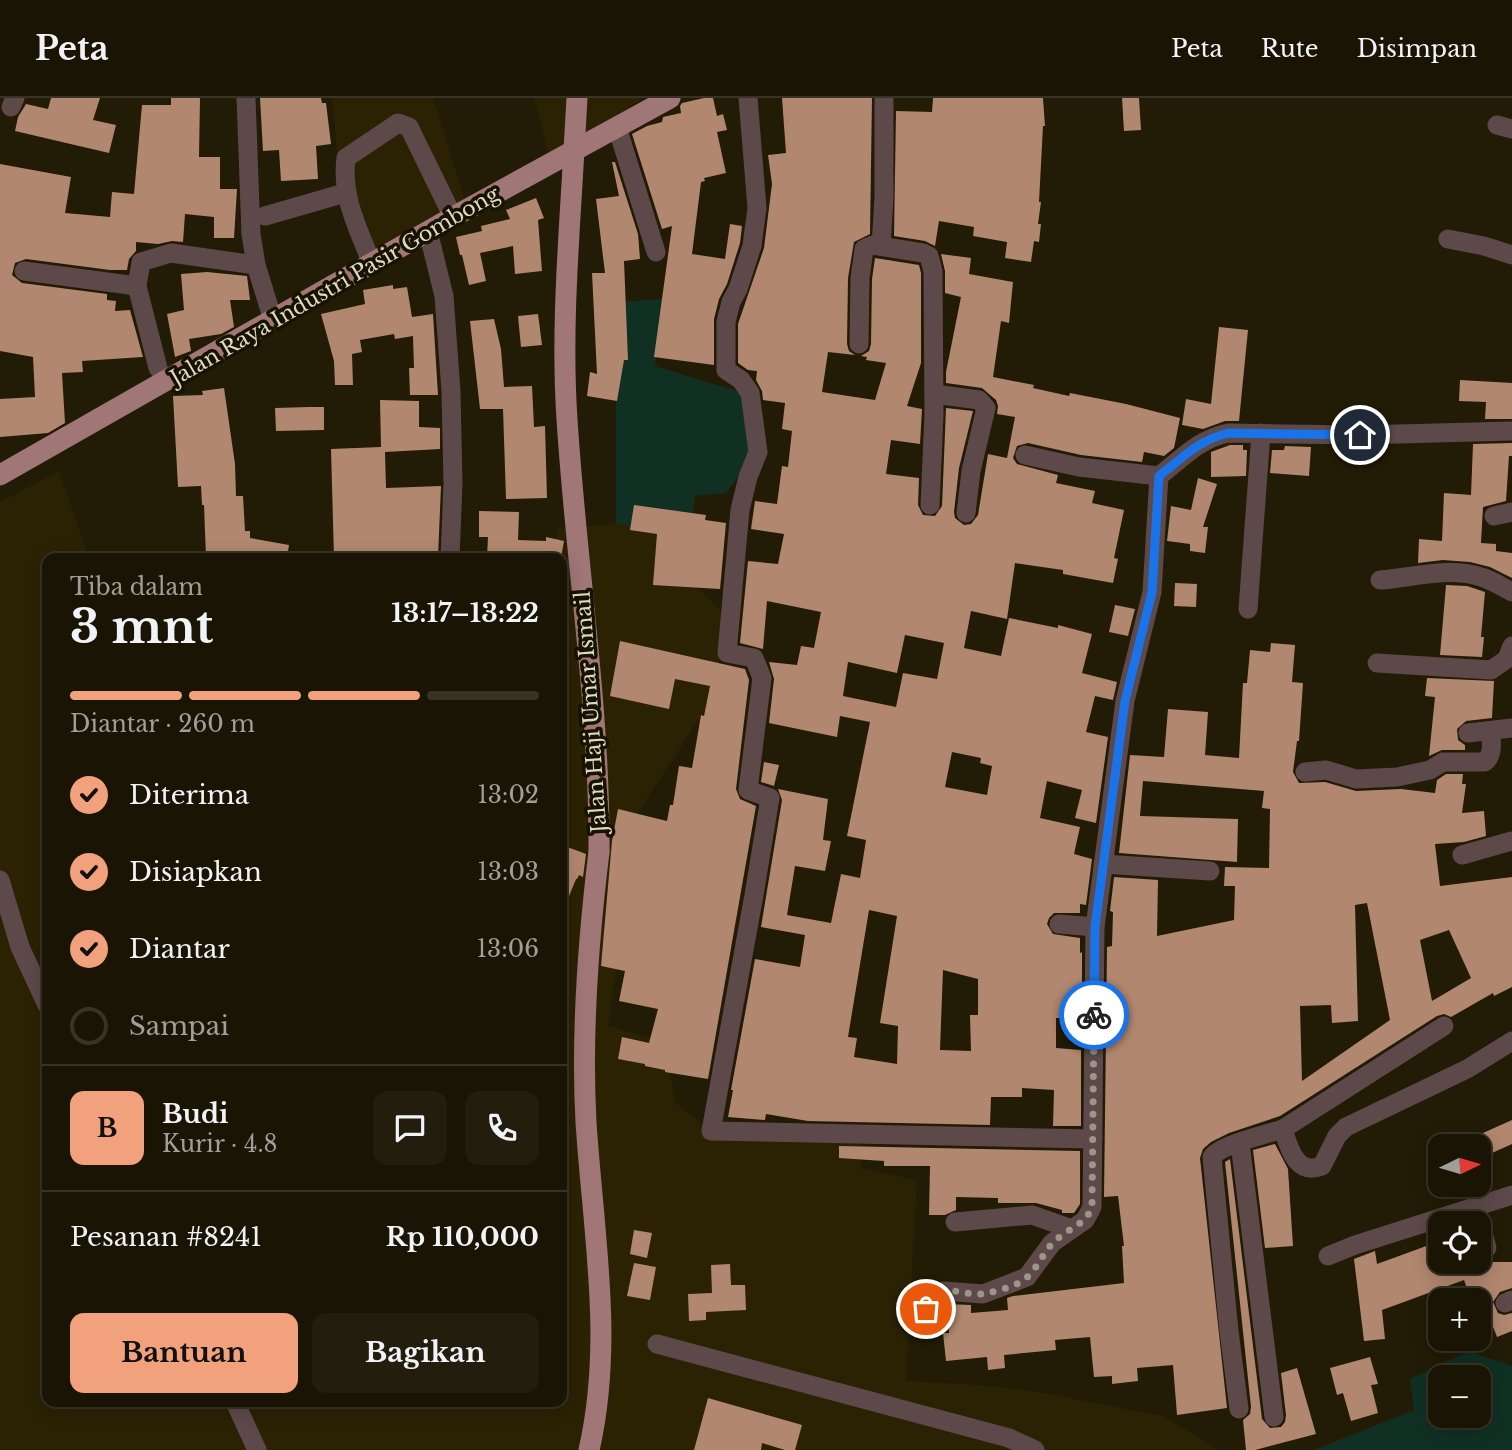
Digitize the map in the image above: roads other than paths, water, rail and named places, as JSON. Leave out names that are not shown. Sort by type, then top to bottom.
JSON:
[{"type":"main road","name":"Jalan Haji Umar Ismail","points":[[577,98],[565,309],[567,418],[595,737],[599,852],[587,949],[584,1029],[586,1121],[600,1274],[602,1362],[589,1450]]},
{"type":"main road","name":"Jalan Raya Industri Pasir Gombong","points":[[0,475],[428,231],[670,98]]},
{"type":"street","points":[[246,98],[251,234],[256,265],[273,320]]},
{"type":"street","points":[[748,98],[757,208],[752,246],[726,322],[726,370],[741,380],[750,393],[758,452],[748,477],[740,510],[727,653],[754,659],[762,678],[748,790],[769,798],[754,895],[710,1131],[1093,1139]]},
{"type":"street","points":[[881,246],[884,98]]},
{"type":"street","points":[[372,264],[345,193],[346,158],[398,123],[409,127],[453,217]]},
{"type":"street","points":[[617,127],[656,252]]},
{"type":"street","points":[[265,216],[345,193]]},
{"type":"street","points":[[428,231],[444,296],[449,358],[453,484],[450,553]]},
{"type":"street","points":[[1448,239],[1512,255]]},
{"type":"street","points":[[859,344],[864,249],[868,246],[881,246],[929,256],[934,394],[930,505]]},
{"type":"street","points":[[158,368],[137,286],[141,262],[171,253],[256,265]]},
{"type":"street","points":[[24,271],[137,286]]},
{"type":"street","points":[[934,394],[979,400],[986,408],[971,471],[966,513]]},
{"type":"street","points":[[926,1309],[931,1300],[944,1291],[983,1294],[1020,1282],[1031,1274],[1052,1242],[1085,1220],[1092,1207],[1095,927],[1125,701],[1152,592],[1159,476],[1195,445],[1208,438],[1228,433],[1360,435],[1512,431]]},
{"type":"street","points":[[1248,608],[1262,433]]},
{"type":"street","points":[[1025,455],[1079,467],[1159,476]]},
{"type":"street","points":[[1380,580],[1404,579],[1422,574],[1471,575],[1482,577],[1512,592]]},
{"type":"street","points":[[1377,663],[1491,670],[1507,659],[1512,646]]},
{"type":"street","points":[[1468,733],[1512,728]]},
{"type":"street","points":[[1305,772],[1326,769],[1356,779],[1397,777],[1430,770],[1443,762],[1485,762],[1491,750],[1491,731]]},
{"type":"street","points":[[1462,855],[1512,841]]},
{"type":"street","points":[[1103,864],[1210,871]]},
{"type":"street","points":[[0,880],[20,947],[42,994]]},
{"type":"street","points":[[1059,924],[1095,927]]},
{"type":"street","points":[[1239,1409],[1227,1318],[1212,1157],[1216,1152],[1283,1129],[1444,1026]]},
{"type":"street","points":[[1283,1129],[1288,1145],[1299,1164],[1315,1169],[1322,1166],[1337,1136],[1346,1127],[1467,1069],[1512,1041]]},
{"type":"street","points":[[1240,1143],[1274,1417]]},
{"type":"street","points":[[1328,1256],[1512,1195]]},
{"type":"street","points":[[1476,1205],[1478,1211]]},
{"type":"street","points":[[956,1222],[1032,1216],[1072,1229]]},
{"type":"street","points":[[657,1344],[1009,1438],[1035,1450]]},
{"type":"street","points":[[237,1407],[257,1450]]}]
